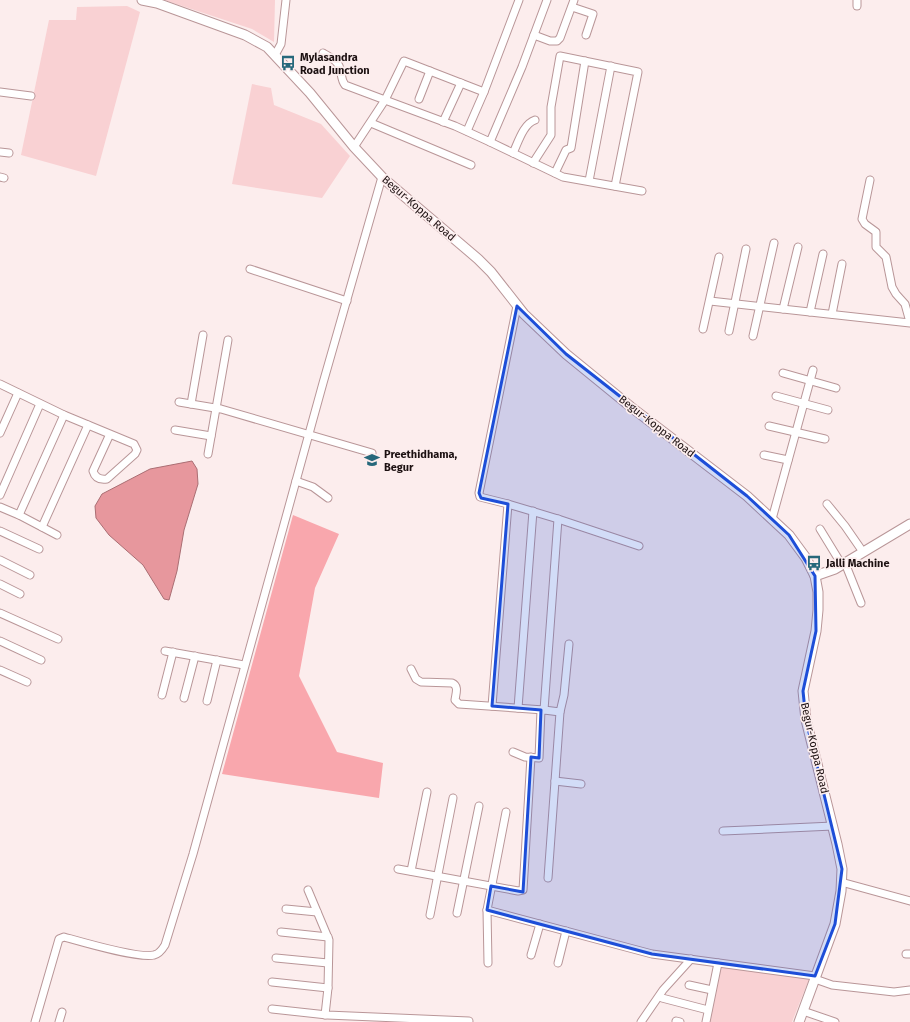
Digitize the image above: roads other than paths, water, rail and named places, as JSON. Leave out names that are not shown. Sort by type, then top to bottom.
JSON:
[{"type":"main road","name":"Begur-Koppa Road","points":[[142,0],[157,3],[245,35],[267,47],[310,93],[354,147],[382,177],[478,259],[491,272],[524,314],[566,354],[631,407],[747,496],[789,535],[799,547],[815,576],[818,598],[816,631],[803,691],[806,720],[833,826],[842,869],[841,891],[835,924],[799,1022]]},
{"type":"main road","points":[[815,576],[835,569],[910,524]]},
{"type":"street","points":[[275,54],[281,44],[286,0]]},
{"type":"street","points":[[467,131],[484,92],[519,0]]},
{"type":"street","points":[[490,142],[547,0]]},
{"type":"street","points":[[534,35],[550,41],[557,41],[560,38],[571,2],[593,14],[586,35]]},
{"type":"street","points":[[323,53],[335,59],[339,64],[342,72],[342,80],[345,85],[467,131],[563,177],[642,191]]},
{"type":"street","points":[[533,163],[551,134],[551,107],[560,56],[638,72],[615,186]]},
{"type":"street","points":[[556,173],[566,150],[571,148],[585,61]]},
{"type":"street","points":[[354,147],[385,100],[404,62],[484,92]]},
{"type":"street","points":[[589,182],[611,66]]},
{"type":"street","points":[[419,99],[430,71]]},
{"type":"street","points":[[443,122],[461,83]]},
{"type":"street","points":[[0,92],[30,96]]},
{"type":"street","points":[[513,153],[525,127],[535,120]]},
{"type":"street","points":[[371,123],[471,165]]},
{"type":"street","points":[[0,152],[9,153]]},
{"type":"street","points":[[35,1022],[59,939],[64,937],[148,956],[155,955],[161,951],[165,945],[194,848],[244,665],[382,177]]},
{"type":"street","points":[[710,301],[910,322],[905,304],[892,287],[886,257],[876,247],[876,232],[863,222],[862,218],[870,180]]},
{"type":"street","points":[[753,336],[774,243]]},
{"type":"street","points":[[783,309],[798,248]]},
{"type":"street","points":[[728,331],[746,249]]},
{"type":"street","points":[[810,312],[823,254]]},
{"type":"street","points":[[703,329],[719,257]]},
{"type":"street","points":[[832,314],[842,264]]},
{"type":"street","points":[[250,269],[347,301]]},
{"type":"street","points":[[517,306],[479,493],[481,498],[532,511],[639,546]]},
{"type":"street","points":[[191,404],[203,335]]},
{"type":"street","points":[[208,454],[228,340]]},
{"type":"street","points":[[772,519],[813,370]]},
{"type":"street","points":[[783,373],[836,388]]},
{"type":"street","points":[[0,384],[64,415],[88,425],[110,434],[134,444],[137,450],[135,454],[108,479],[103,480],[97,478],[93,471],[110,434]]},
{"type":"street","points":[[0,433],[18,393]]},
{"type":"street","points":[[776,396],[828,410]]},
{"type":"street","points":[[179,402],[216,408],[372,453]]},
{"type":"street","points":[[0,495],[40,404]]},
{"type":"street","points":[[19,515],[64,415]]},
{"type":"street","points":[[42,527],[88,425]]},
{"type":"street","points":[[769,426],[824,439]]},
{"type":"street","points":[[174,430],[211,436]]},
{"type":"street","points":[[764,455],[788,460]]},
{"type":"street","points":[[296,481],[318,490],[328,498]]},
{"type":"street","points":[[492,706],[508,504]]},
{"type":"street","points":[[827,504],[863,552]]},
{"type":"street","points":[[0,507],[57,535]]},
{"type":"street","points":[[518,708],[532,511]]},
{"type":"street","points":[[513,752],[525,757],[539,758],[558,519]]},
{"type":"street","points":[[820,529],[843,564],[861,603]]},
{"type":"street","points":[[0,530],[39,549]]},
{"type":"street","points":[[0,560],[30,575]]},
{"type":"street","points":[[0,584],[20,594]]},
{"type":"street","points":[[0,613],[58,639]]},
{"type":"street","points":[[0,641],[41,660]]},
{"type":"street","points":[[548,878],[560,712],[564,695],[569,644]]},
{"type":"street","points":[[165,651],[244,665]]},
{"type":"street","points":[[162,695],[173,652]]},
{"type":"street","points":[[184,698],[195,656]]},
{"type":"street","points":[[207,701],[217,660]]},
{"type":"street","points":[[411,669],[416,679],[421,682],[455,684],[457,688],[455,700],[459,704],[560,712]]},
{"type":"street","points":[[0,670],[27,682]]},
{"type":"street","points":[[398,869],[518,891],[523,890],[531,757]]},
{"type":"street","points":[[555,781],[581,784]]},
{"type":"street","points":[[411,872],[427,792]]},
{"type":"street","points":[[430,915],[453,798]]},
{"type":"street","points":[[457,913],[479,806]]},
{"type":"street","points":[[488,963],[487,910],[506,812]]},
{"type":"street","points":[[723,831],[833,826]]},
{"type":"street","points":[[841,882],[910,901]]},
{"type":"street","points":[[308,890],[328,937],[328,988],[321,1017]]},
{"type":"street","points":[[286,909],[317,912]]},
{"type":"street","points":[[487,910],[652,954],[815,977],[832,985],[894,992],[910,990]]},
{"type":"street","points":[[531,955],[540,924]]},
{"type":"street","points":[[558,962],[566,931]]},
{"type":"street","points":[[281,932],[328,937]]},
{"type":"street","points":[[276,958],[328,963]]},
{"type":"street","points":[[641,1022],[663,990],[691,959]]},
{"type":"street","points":[[706,1022],[718,963]]},
{"type":"street","points":[[272,982],[328,988]]},
{"type":"street","points":[[689,986],[712,990]]},
{"type":"street","points":[[662,998],[708,1010]]},
{"type":"street","points":[[272,1009],[321,1017],[469,1021]]},
{"type":"street","points":[[803,1011],[835,1022]]},
{"type":"street","points":[[59,1022],[62,1012]]},
{"type":"place","name":"Mylasandra Road Junction","points":[[288,63]]},
{"type":"place","name":"Preethidhama, Begur","points":[[372,460]]},
{"type":"place","name":"Jalli Machine","points":[[814,563]]}]
